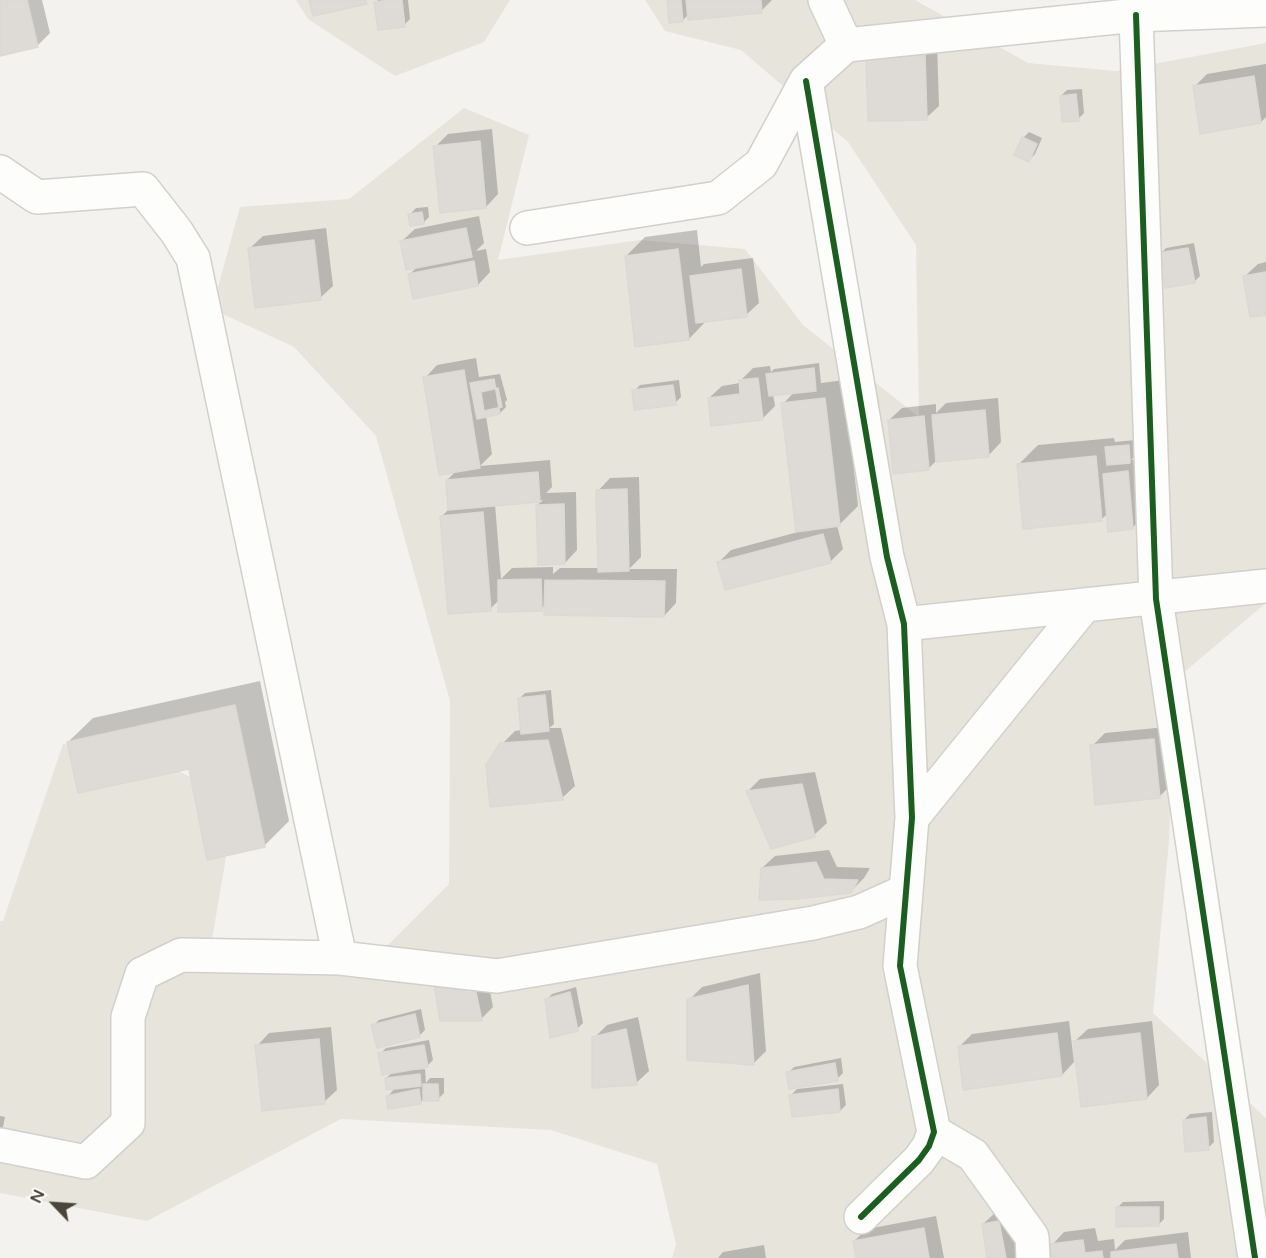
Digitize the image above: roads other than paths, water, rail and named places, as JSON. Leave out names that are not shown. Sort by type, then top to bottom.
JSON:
[{"type":"street","points":[[825,0],[846,45]]},
{"type":"street","points":[[527,228],[718,198],[761,164],[806,81],[846,45],[1136,15],[1266,10]]},
{"type":"street","points":[[1136,15],[1156,599],[1255,1258]]},
{"type":"street","points":[[806,81],[887,558],[904,624],[912,818],[900,966],[934,1132],[919,1160],[861,1217]]},
{"type":"street","points":[[0,172],[37,197],[143,189],[194,258],[340,957]]},
{"type":"street","points":[[904,624],[1266,586]]},
{"type":"street","points":[[912,818],[1084,606]]},
{"type":"street","points":[[0,1145],[86,1162],[128,1122],[128,1017],[142,974],[181,955],[340,957],[497,976],[813,923],[859,912],[906,891]]},
{"type":"street","points":[[934,1132],[973,1155],[1032,1237],[1033,1258]]}]
